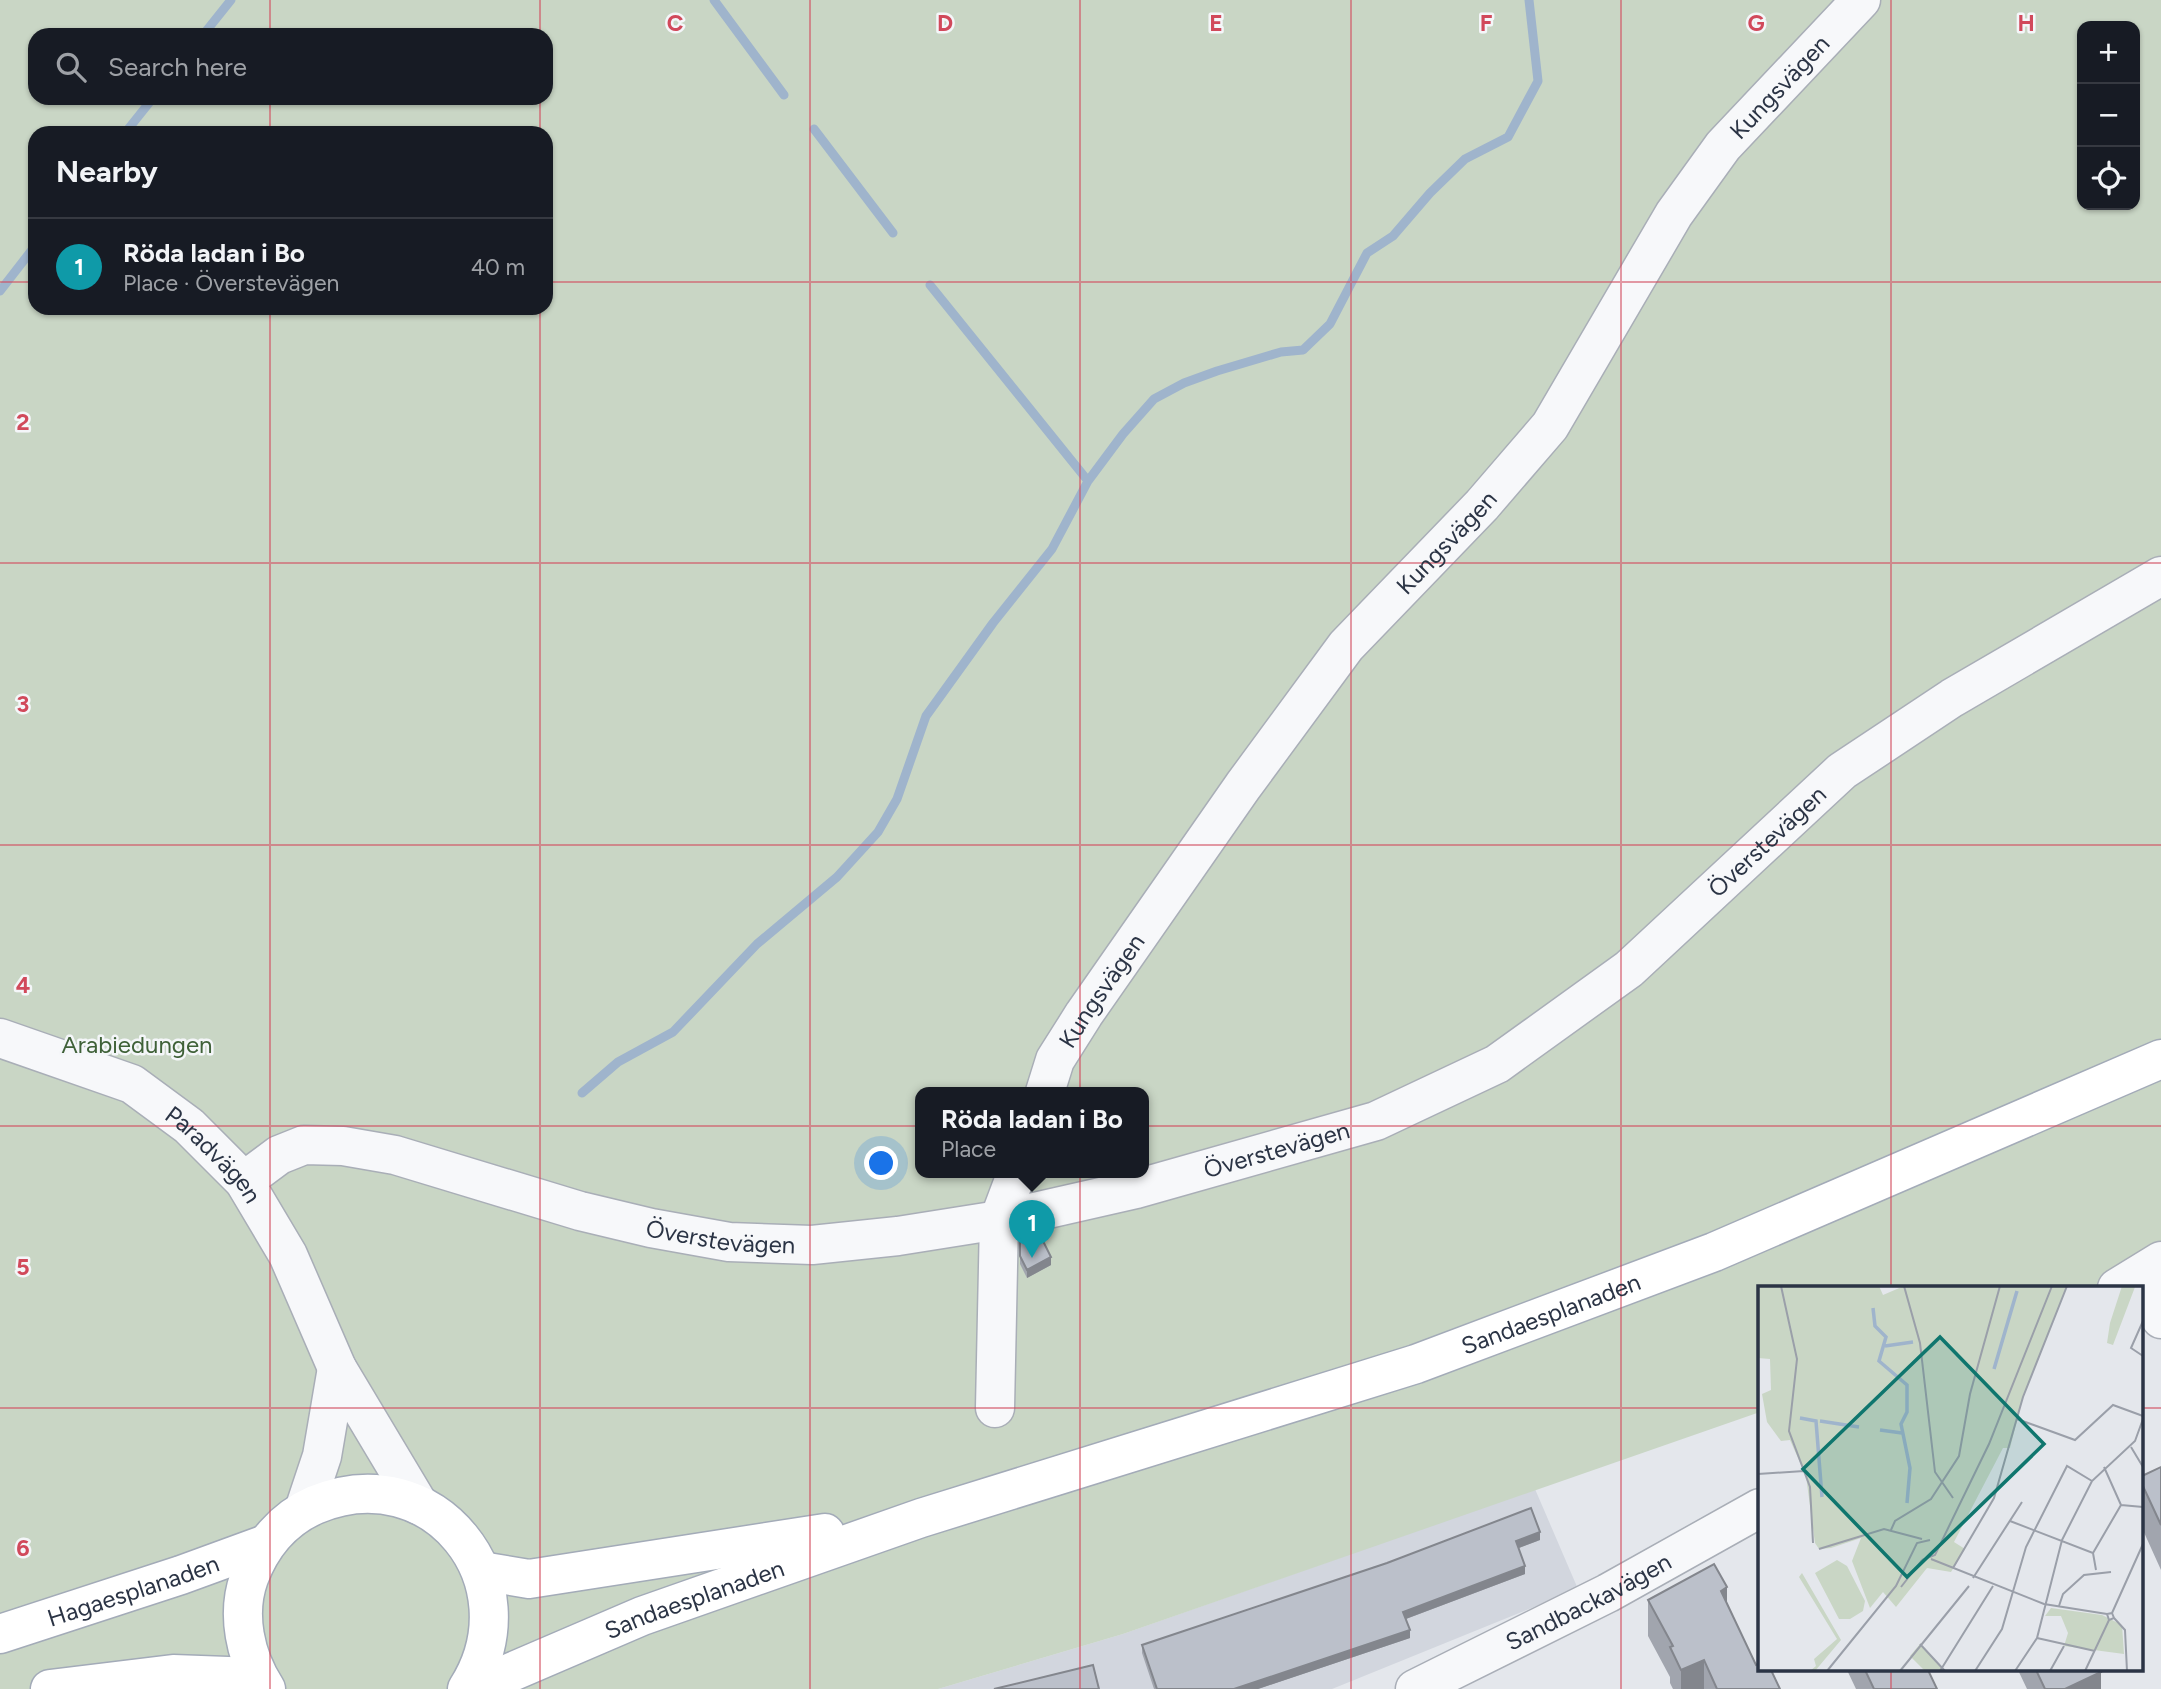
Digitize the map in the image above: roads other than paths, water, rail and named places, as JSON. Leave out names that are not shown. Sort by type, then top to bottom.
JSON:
[{"type":"main road","name":"Sandaesplanaden","points":[[469,1689],[642,1616],[920,1518],[1416,1364],[1714,1252],[2161,1059]]},
{"type":"main road","points":[[50,1689],[173,1674],[262,1683],[246,1647],[243,1612],[246,1586],[255,1563],[266,1544],[285,1523],[304,1510],[332,1498],[364,1493],[397,1497],[419,1505],[456,1532],[471,1551],[487,1590],[490,1615],[483,1659],[469,1689]]},
{"type":"main road","name":"Sandaesplanaden","points":[[481,1571],[529,1579],[920,1518]]},
{"type":"main road","name":"Hagaesplanaden","points":[[0,1634],[181,1575],[266,1544]]},
{"type":"street","name":"Kungsvägen","points":[[1047,1087],[1055,1060],[1084,1014],[1243,786],[1339,656],[1482,505],[1550,426],[1608,331],[1674,214],[1723,146],[1861,0]]},
{"type":"street","name":"Överstevägen","points":[[244,1181],[279,1155],[304,1145],[343,1146],[395,1155],[580,1212],[651,1228],[729,1242],[812,1245],[898,1236],[999,1220],[1136,1189],[1376,1121],[1497,1064],[1629,969],[1842,771],[1952,698],[2161,576]]},
{"type":"street","name":"Paradvägen","points":[[0,1038],[132,1084],[190,1126],[244,1181],[288,1255],[337,1368],[419,1505]]},
{"type":"street","points":[[995,1408],[999,1220],[1015,1178]]},
{"type":"street","points":[[2139,1275],[2161,1318]]},
{"type":"street","points":[[304,1510],[322,1455],[337,1368]]},
{"type":"street","name":"Sandbackavägen","points":[[1415,1689],[1608,1593],[1758,1509]]},
{"type":"waterway","points":[[209,28],[231,0]]},
{"type":"waterway","points":[[714,0],[784,95]]},
{"type":"waterway","points":[[582,1093],[618,1062],[673,1032],[757,944],[837,877],[878,832],[897,799],[926,716],[993,623],[1052,549],[1088,481],[1123,434],[1154,399],[1184,383],[1217,371],[1281,352],[1303,350],[1330,324],[1367,253],[1393,236],[1430,193],[1465,159],[1508,137],[1538,81],[1529,0]]},
{"type":"waterway","points":[[131,126],[147,105]]},
{"type":"waterway","points":[[814,129],[893,233]]},
{"type":"waterway","points":[[0,291],[28,255]]},
{"type":"waterway","points":[[930,285],[1088,481]]},
{"type":"place","name":"Röda ladan i Bo","points":[[1032,1258]]},
{"type":"park label","name":"Arabiedungen","points":[[137,1044]]}]
